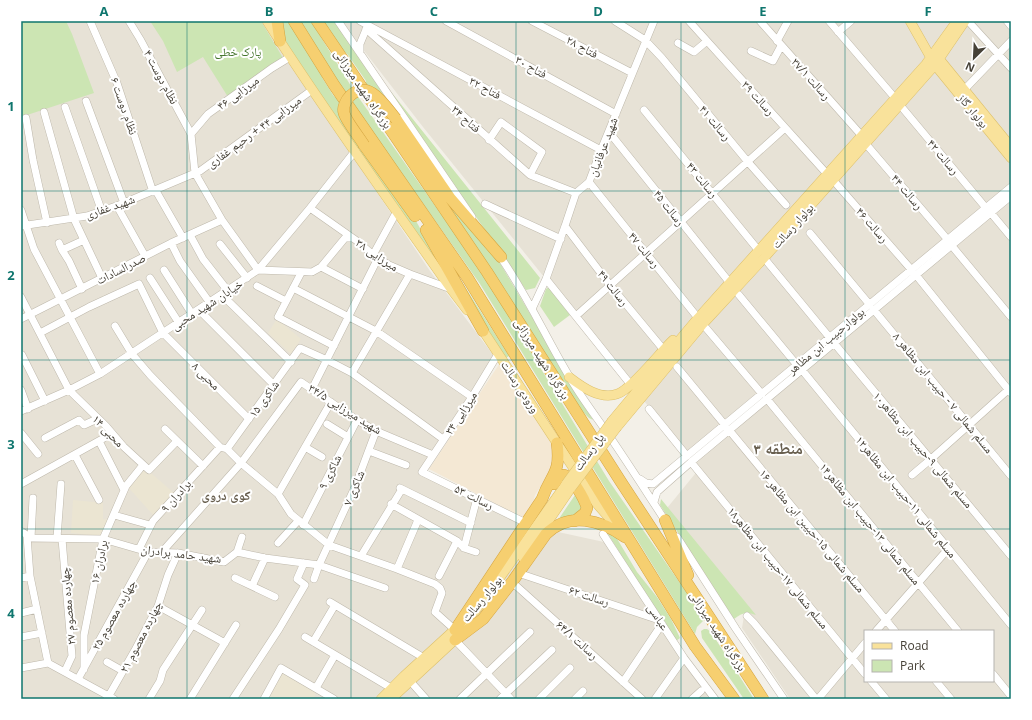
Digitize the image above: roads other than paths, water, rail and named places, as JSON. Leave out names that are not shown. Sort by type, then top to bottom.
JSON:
[{"type":"highway","points":[[276,21],[280,41]]},
{"type":"highway","name":"بزرگراه شهید میرزائی","points":[[294,21],[334,85],[467,277],[602,494],[628,540],[695,646],[734,699]]},
{"type":"highway","name":"بزرگراه شهید میرزائی","points":[[317,21],[487,272],[583,424],[763,699]]},
{"type":"highway","points":[[467,277],[426,230],[364,145],[344,114],[345,104],[351,95],[363,90],[375,94],[396,119],[450,198],[501,257]]},
{"type":"highway","points":[[426,230],[483,330]]},
{"type":"highway","points":[[542,499],[557,471],[559,456],[557,443]]},
{"type":"highway","points":[[455,635],[542,499],[548,493],[559,476],[562,475],[566,476],[581,492],[587,508],[585,513],[575,521]]},
{"type":"highway","points":[[455,635],[483,619],[552,528],[562,523],[588,520],[601,523],[613,529],[628,540]]},
{"type":"highway","points":[[665,520],[701,604]]},
{"type":"main road","name":"ورودی رسالت","points":[[266,21],[312,90],[451,289],[483,330],[597,504],[628,540]]},
{"type":"main road","points":[[910,21],[935,59]]},
{"type":"main road","points":[[916,21],[935,59]]},
{"type":"main road","name":"بولوار رسالت","points":[[935,59],[957,21]]},
{"type":"main road","name":"بولوار رسالت","points":[[614,424],[935,59],[965,21]]},
{"type":"main road","name":"بولوار گاز","points":[[935,59],[964,90],[1011,147]]},
{"type":"main road","name":"بولوار گاز","points":[[935,59],[1011,158]]},
{"type":"main road","name":"بولوار رسالت","points":[[614,424],[698,318],[730,283],[762,255]]},
{"type":"main road","points":[[569,377],[586,389],[607,395],[616,395],[631,385],[663,349],[698,318]]},
{"type":"main road","name":"پل رسالت","points":[[568,486],[614,424]]},
{"type":"main road","name":"بولوار رسالت","points":[[381,699],[424,658],[480,615],[507,580],[568,486]]},
{"type":"main road","name":"بولوار رسالت","points":[[391,699],[455,635]]},
{"type":"street","name":"نظام دوست ۶","points":[[90,21],[117,84],[154,191],[203,259],[225,293],[291,362]]},
{"type":"street","name":"نظام دوست ۴","points":[[129,21],[191,134]]},
{"type":"street","points":[[338,21],[501,257],[523,293],[569,377],[638,478],[736,629],[784,699]]},
{"type":"street","points":[[360,21],[368,25]]},
{"type":"street","name":"فتاح ۳۰","points":[[446,21],[616,114]]},
{"type":"street","name":"فتاح ۲۸","points":[[532,21],[632,73]]},
{"type":"street","name":"رسالت ۴۱","points":[[615,21],[645,40],[662,58],[748,162],[786,205]]},
{"type":"street","name":"شهید عرفانیان","points":[[576,193],[589,182],[645,40],[654,21]]},
{"type":"street","name":"رسالت ۳۹","points":[[689,21],[830,177]]},
{"type":"street","name":"رسالت ۳۷/۱","points":[[760,21],[864,140]]},
{"type":"street","points":[[752,51],[773,61],[788,21]]},
{"type":"street","name":"رسالت ۴۲","points":[[829,21],[1011,237]]},
{"type":"street","points":[[838,32],[851,21]]},
{"type":"street","points":[[968,21],[999,53],[1011,68]]},
{"type":"street","points":[[1007,21],[1011,26]]},
{"type":"street","points":[[349,38],[356,39],[368,25]]},
{"type":"street","points":[[360,53],[360,44],[368,25]]},
{"type":"street","name":"فتاح ۳۴","points":[[368,25],[489,140],[530,175],[576,193]]},
{"type":"street","name":"فتاح ۳۲","points":[[368,25],[601,150]]},
{"type":"street","points":[[678,43],[694,52],[707,41]]},
{"type":"street","name":"بولوار گاز","points":[[964,90],[1011,41]]},
{"type":"street","name":"میرزایی ۴۶","points":[[191,134],[208,114],[272,68],[290,57]]},
{"type":"street","name":"میرزایی ۴۴ + رحیم غفاری","points":[[195,173],[209,165],[312,90]]},
{"type":"street","points":[[86,101],[121,205],[145,256]]},
{"type":"street","points":[[65,107],[102,212]]},
{"type":"street","name":"رسالت ۴۳","points":[[644,110],[832,341]]},
{"type":"street","points":[[44,112],[74,219],[102,278]]},
{"type":"street","points":[[26,118],[33,160],[47,223]]},
{"type":"street","points":[[489,140],[501,122],[542,152],[530,175]]},
{"type":"street","points":[[576,316],[785,128]]},
{"type":"street","name":"رسالت ۴۵","points":[[609,132],[680,223],[730,283]]},
{"type":"street","points":[[191,134],[195,173],[222,220],[258,270],[301,273],[312,272],[321,267],[345,238],[352,238]]},
{"type":"street","name":"رسالت ۴۴","points":[[864,140],[1011,317]]},
{"type":"street","name":"خیابان شهید محبی","points":[[21,412],[100,374],[258,270],[355,151]]},
{"type":"street","name":"شهید غفاری","points":[[24,225],[74,219],[102,212],[195,173]]},
{"type":"street","name":"رسالت ۴۶","points":[[830,177],[914,273],[1010,392]]},
{"type":"street","name":"رسالت ۴۷","points":[[589,182],[698,318]]},
{"type":"street","name":"بولوارحبیب ابن مظاهر","points":[[989,211],[1011,187]]},
{"type":"street","points":[[532,309],[546,279],[566,226],[576,193]]},
{"type":"street","name":"بولوارحبیب ابن مظاهر","points":[[653,484],[689,459],[989,211],[1011,196]]},
{"type":"street","points":[[485,204],[560,239]]},
{"type":"street","name":"میرزایی ۳۸","points":[[310,208],[389,265],[451,289]]},
{"type":"street","points":[[21,210],[24,225],[34,249],[100,374]]},
{"type":"street","points":[[312,389],[363,289],[376,256],[397,211]]},
{"type":"street","name":"صدرالسادات","points":[[21,320],[171,243],[222,220]]},
{"type":"street","name":"رسالت ۴۹","points":[[566,226],[610,286],[663,349]]},
{"type":"street","name":"مسلم شمالی ۷ - حبیب ابن مظاهر ۸","points":[[810,233],[1011,476]]},
{"type":"street","points":[[82,289],[60,246],[84,240]]},
{"type":"street","points":[[171,243],[180,261],[210,303]]},
{"type":"street","points":[[220,244],[247,278]]},
{"type":"street","points":[[321,267],[363,289]]},
{"type":"street","points":[[164,270],[192,314]]},
{"type":"street","points":[[301,273],[278,317],[334,346]]},
{"type":"street","points":[[352,373],[410,274]]},
{"type":"street","points":[[150,278],[179,323]]},
{"type":"street","points":[[546,279],[631,385]]},
{"type":"street","name":"محبی ۸","points":[[70,318],[139,284],[163,333],[249,419]]},
{"type":"street","points":[[257,286],[286,301]]},
{"type":"street","points":[[293,288],[376,332],[472,397]]},
{"type":"street","points":[[523,293],[529,295],[539,292]]},
{"type":"street","name":"مسلم شمالی ۱۱-حبیب ابن مظاهر۱۲","points":[[739,295],[800,367],[1011,625]]},
{"type":"street","name":"محبی ۱۴","points":[[21,298],[69,390],[124,447],[146,467]]},
{"type":"street","points":[[199,310],[274,385]]},
{"type":"street","points":[[40,333],[70,318]]},
{"type":"street","points":[[115,326],[132,354],[172,398],[224,448],[278,494],[291,514],[300,523],[329,545],[398,569],[435,584],[440,588],[442,593],[435,612],[486,673],[511,699]]},
{"type":"street","name":"مسلم شمالی ۱۳-حبیب ابن مظاهر۱۴","points":[[706,328],[765,396],[957,630]]},
{"type":"street","name":"مسلم شمالی ۹-حبیب ابن مظاهر۱۰","points":[[832,341],[1011,556]]},
{"type":"street","name":"شاکری ۱۵","points":[[224,448],[249,419],[300,348],[327,360]]},
{"type":"street","name":"میرزایی ۳۴","points":[[422,472],[472,397],[498,354]]},
{"type":"street","points":[[22,355],[45,401]]},
{"type":"street","points":[[327,360],[352,373],[443,439]]},
{"type":"street","name":"مسلم شمالی ۱۵-حبیبن ابن مظاهر ۱۶","points":[[677,367],[894,630]]},
{"type":"street","name":"شهید میرزایی ۳۴/۵","points":[[241,463],[301,382],[376,431],[433,455]]},
{"type":"street","points":[[21,390],[28,409]]},
{"type":"street","points":[[912,475],[969,425],[1010,392]]},
{"type":"street","points":[[278,494],[331,402]]},
{"type":"street","name":"مسلم شمالی ۱۷-حبیب ابن مظاهر۱۸","points":[[649,409],[864,673]]},
{"type":"street","points":[[45,438],[79,420],[84,426],[97,418]]},
{"type":"street","name":"شاکری ۹","points":[[278,543],[300,523],[357,420]]},
{"type":"street","points":[[327,424],[348,437]]},
{"type":"street","points":[[165,429],[203,466]]},
{"type":"street","name":"شاکری ۷","points":[[329,545],[355,487],[376,431]]},
{"type":"street","points":[[21,484],[99,441],[110,432]]},
{"type":"street","points":[[21,434],[38,454]]},
{"type":"street","points":[[99,441],[124,490]]},
{"type":"street","name":"برادران ۱۶","points":[[84,669],[84,636],[103,539],[126,486],[177,441]]},
{"type":"street","points":[[305,447],[322,457]]},
{"type":"street","name":"برادران ۹","points":[[139,549],[150,526],[203,466],[224,448]]},
{"type":"street","points":[[369,451],[406,465]]},
{"type":"street","points":[[75,455],[99,500]]},
{"type":"street","name":"بولوارحبیب ابن مظاهر","points":[[657,492],[689,459]]},
{"type":"street","points":[[161,553],[241,463]]},
{"type":"street","name":"رسالت ۵۳","points":[[422,472],[526,523]]},
{"type":"street","points":[[638,478],[646,483],[653,484],[653,489],[657,492],[654,502]]},
{"type":"street","name":"چهارده معصوم ۲۷","points":[[61,484],[60,539],[72,656],[65,671]]},
{"type":"street","points":[[361,556],[401,488],[470,523]]},
{"type":"street","points":[[34,498],[26,535],[30,576],[48,663]]},
{"type":"street","points":[[464,548],[477,498]]},
{"type":"street","points":[[392,504],[457,541],[464,548],[476,552]]},
{"type":"street","points":[[114,515],[150,526]]},
{"type":"street","points":[[398,569],[418,520]]},
{"type":"street","name":"عباسی","points":[[603,534],[684,658],[715,699]]},
{"type":"street","name":"شهید حامد برادران","points":[[26,535],[60,539],[103,539],[148,552],[178,554],[224,562],[237,552],[265,558],[319,565],[386,588]]},
{"type":"street","points":[[237,552],[242,537]]},
{"type":"street","points":[[439,576],[457,541]]},
{"type":"street","points":[[314,579],[329,545]]},
{"type":"street","points":[[877,630],[919,584],[948,548]]},
{"type":"street","name":"چهارده معصوم ۲۵","points":[[78,679],[148,552]]},
{"type":"street","name":"چهارده معصوم ۲۱","points":[[110,698],[158,606],[168,575],[178,554]]},
{"type":"street","points":[[252,586],[265,558]]},
{"type":"street","points":[[233,699],[279,629],[305,585],[297,579],[304,563]]},
{"type":"street","points":[[21,578],[30,576]]},
{"type":"street","name":"رسالت ۶۲","points":[[515,577],[661,622]]},
{"type":"street","name":"رسالت ۶۴/۱","points":[[515,577],[642,699]]},
{"type":"street","points":[[235,578],[275,597]]},
{"type":"street","points":[[313,642],[333,604],[424,658]]},
{"type":"street","points":[[158,606],[225,643]]},
{"type":"street","points":[[21,613],[37,610]]},
{"type":"street","points":[[149,699],[160,681],[163,670],[202,610]]},
{"type":"street","points":[[746,616],[754,623],[817,699],[864,644]]},
{"type":"street","points":[[623,682],[661,622]]},
{"type":"street","points":[[190,699],[236,625]]},
{"type":"street","points":[[460,699],[530,632]]},
{"type":"street","points":[[21,637],[42,633]]},
{"type":"street","points":[[305,637],[391,688]]},
{"type":"street","points":[[500,699],[552,650]]},
{"type":"street","points":[[316,688],[335,655]]},
{"type":"street","points":[[655,699],[684,658]]},
{"type":"street","points":[[107,662],[123,671]]},
{"type":"street","points":[[21,668],[48,663],[65,671],[110,698]]},
{"type":"street","points":[[264,699],[281,668],[334,699]]},
{"type":"street","points":[[539,699],[570,668]]},
{"type":"street","points":[[994,675],[1011,696]]},
{"type":"street","points":[[410,681],[426,699]]},
{"type":"street","points":[[872,682],[886,699]]},
{"type":"street","points":[[937,682],[951,699]]},
{"type":"street","points":[[575,699],[583,691]]},
{"type":"street","points":[[692,699],[701,691]]},
{"type":"district","name":"منطقه ۳","points":[[778,448]]},
{"type":"district","name":"کوی دروی","points":[[226,495]]},
{"type":"park label","name":"پارک خطی","points":[[238,52]]}]
